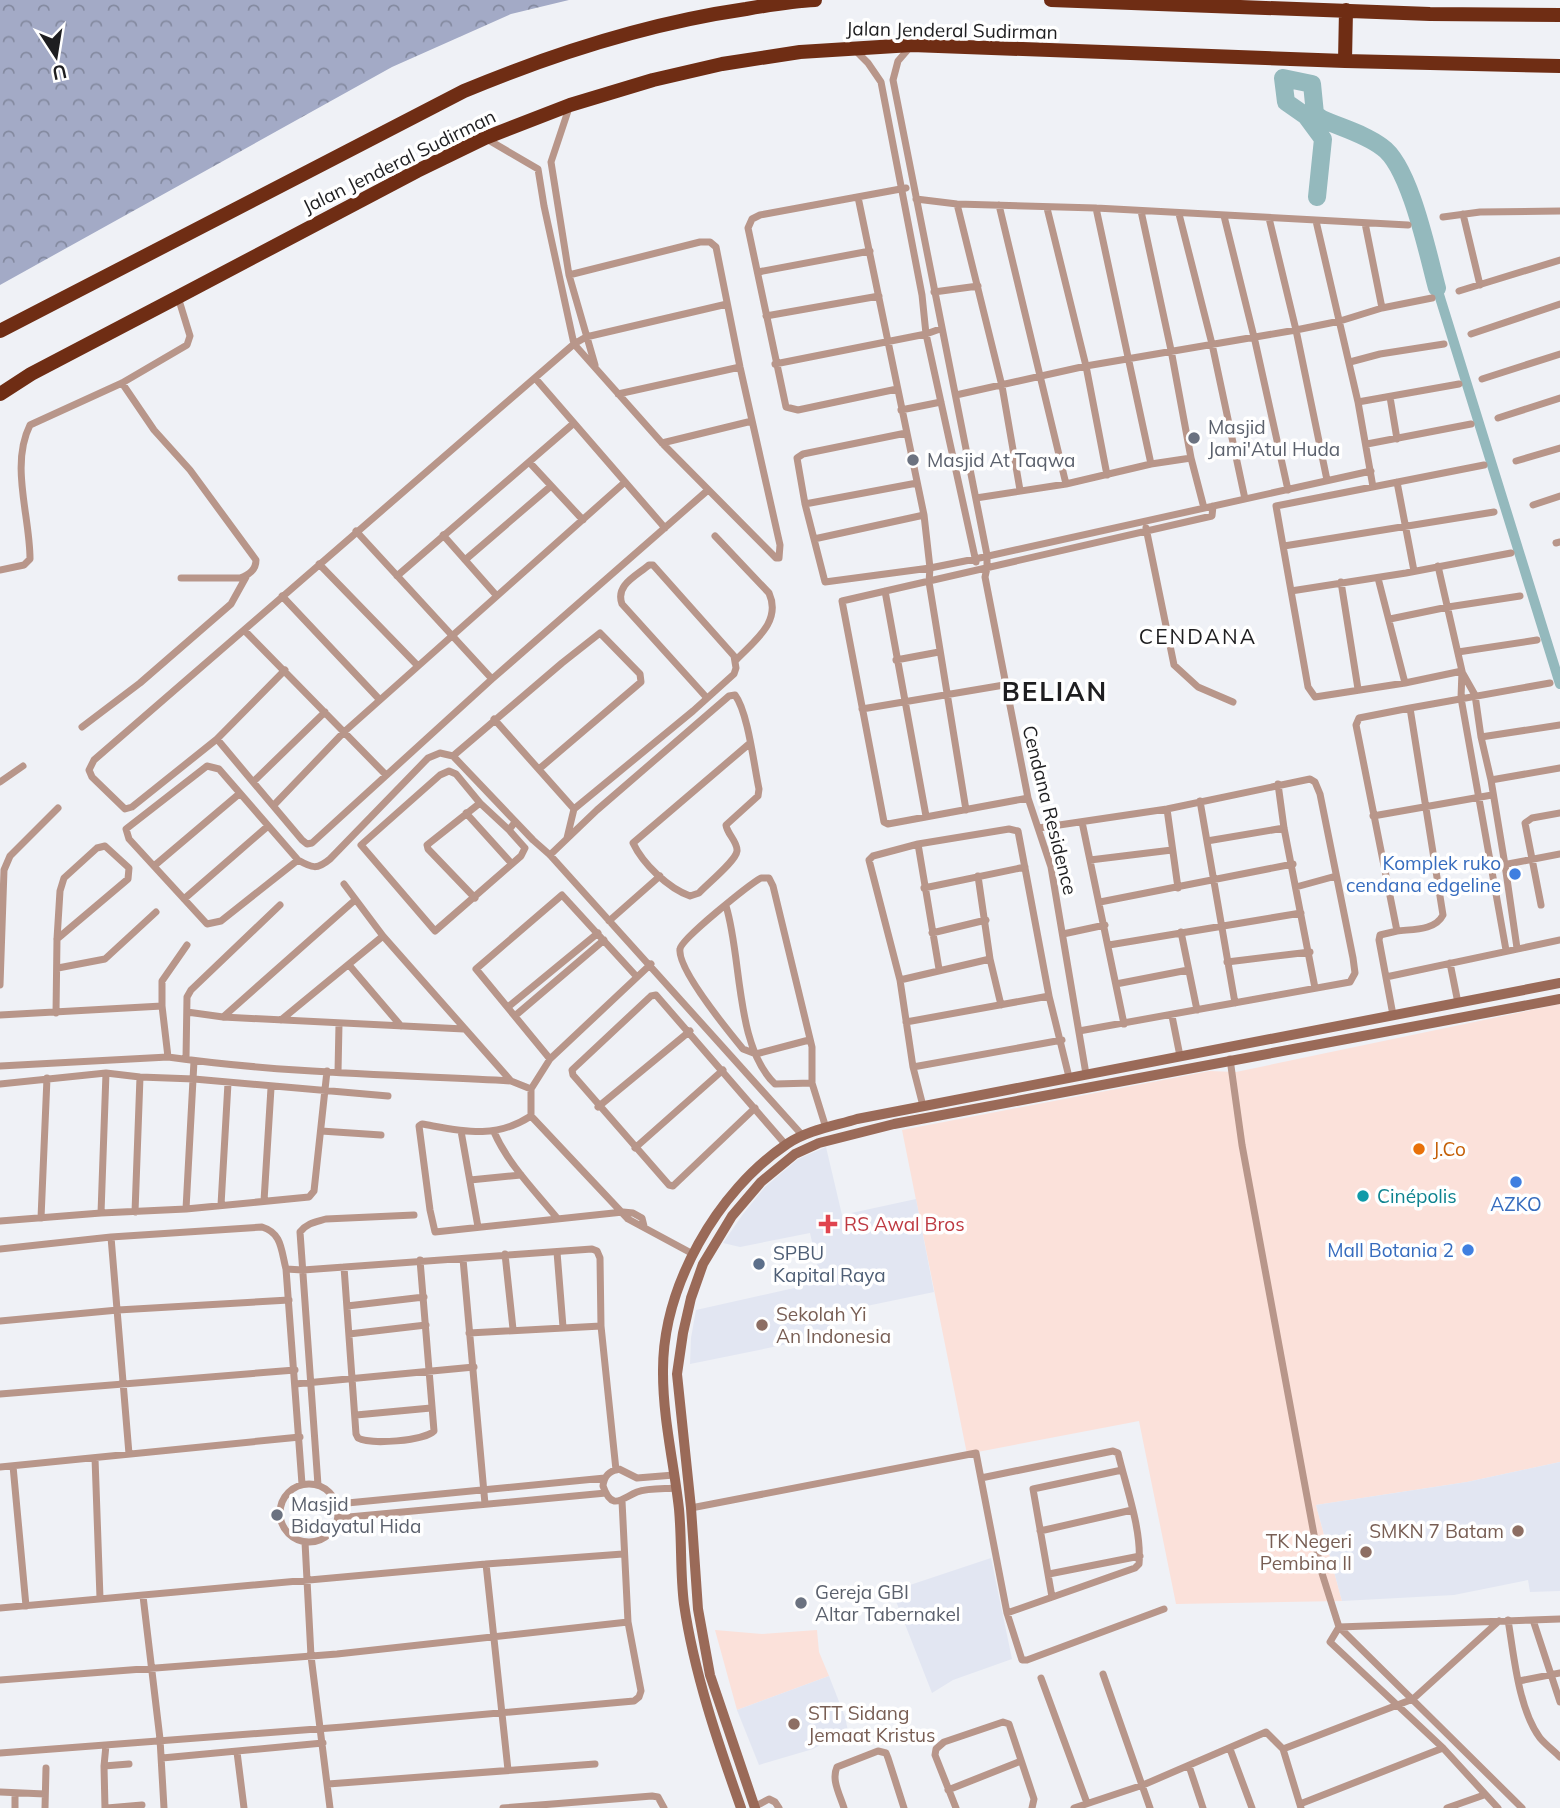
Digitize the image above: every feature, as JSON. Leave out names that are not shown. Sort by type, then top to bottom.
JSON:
[{"type":"highway","name":"Jalan Jenderal Sudirman","points":[[0,331],[464,91],[513,71],[640,31],[710,14],[815,0]]},
{"type":"highway","name":"Jalan Jenderal Sudirman","points":[[1051,0],[1560,16]]},
{"type":"highway","points":[[1345,61],[1346,10]]},
{"type":"highway","name":"Jalan Jenderal Sudirman","points":[[0,394],[31,374],[485,138],[570,105],[653,80],[722,64],[852,47],[912,45],[1560,66]]},
{"type":"main road","points":[[739,1807],[706,1699],[685,1609],[681,1531],[663,1371],[676,1296],[693,1254],[721,1208],[750,1173],[786,1145],[826,1128],[1069,1077],[1560,983]]},
{"type":"main road","points":[[755,1807],[710,1675],[698,1609],[677,1374],[691,1298],[703,1264],[732,1216],[761,1182],[795,1154],[844,1135],[1230,1059],[1560,999]]},
{"type":"main road","points":[[1029,1086],[1032,1098]]},
{"type":"main road","points":[[665,1406],[679,1405]]},
{"type":"street","points":[[881,82],[892,80],[898,61],[912,45]]},
{"type":"street","points":[[852,47],[881,82],[903,188],[922,295],[926,334],[975,559],[978,570],[985,577]]},
{"type":"street","name":"Cendana Residence","points":[[892,80],[987,555],[985,577],[1004,685],[1028,799],[1051,867],[1086,1074]]},
{"type":"street","points":[[570,105],[551,162],[569,275],[595,365]]},
{"type":"street","points":[[485,138],[538,169],[574,344],[662,443],[776,558],[779,558],[780,545],[740,367],[718,252],[710,242],[701,242],[569,275]]},
{"type":"street","points":[[897,389],[788,409],[784,403],[775,364],[748,228],[752,219],[914,187]]},
{"type":"street","points":[[858,197],[924,515],[929,582],[966,810]]},
{"type":"street","points":[[916,199],[957,204],[1096,208],[1408,225]]},
{"type":"street","points":[[957,204],[1002,386],[1020,491]]},
{"type":"street","points":[[999,205],[1066,484]]},
{"type":"street","points":[[1046,208],[1086,366],[1107,475]]},
{"type":"street","points":[[1096,208],[1151,464]]},
{"type":"street","points":[[1141,211],[1203,508]]},
{"type":"street","points":[[1443,217],[1500,211],[1560,211]]},
{"type":"street","points":[[1179,214],[1212,344],[1245,499]]},
{"type":"street","points":[[1463,214],[1480,285]]},
{"type":"street","points":[[1224,216],[1288,491]]},
{"type":"street","points":[[1269,218],[1296,330],[1327,480]]},
{"type":"street","points":[[1316,220],[1350,362],[1373,487]]},
{"type":"street","points":[[1365,223],[1382,308]]},
{"type":"street","points":[[758,272],[870,251]]},
{"type":"street","points":[[1459,291],[1560,260]]},
{"type":"street","points":[[934,292],[978,286]]},
{"type":"street","points":[[766,316],[879,296]]},
{"type":"street","points":[[0,570],[24,565],[30,559],[22,464],[24,436],[30,425],[122,383],[184,348],[190,335],[178,297]]},
{"type":"street","points":[[956,395],[1086,366],[1296,330],[1432,298]]},
{"type":"street","points":[[285,670],[217,739],[132,807],[125,809],[92,777],[89,770],[94,760],[574,344],[586,337],[727,304]]},
{"type":"street","points":[[1471,334],[1560,304]]},
{"type":"street","points":[[775,364],[889,342],[940,329]]},
{"type":"street","points":[[1350,362],[1380,354],[1444,344]]},
{"type":"street","points":[[1482,379],[1560,354]]},
{"type":"street","points":[[618,394],[740,367]]},
{"type":"street","points":[[535,378],[665,528]]},
{"type":"street","points":[[82,727],[140,682],[231,604],[256,564],[255,557],[190,470],[154,430],[122,383]]},
{"type":"street","points":[[1358,402],[1459,384]]},
{"type":"street","points":[[1390,397],[1397,439]]},
{"type":"street","points":[[1498,418],[1560,398]]},
{"type":"street","points":[[901,410],[941,402]]},
{"type":"street","points":[[662,443],[752,421]]},
{"type":"street","points":[[397,576],[573,423]]},
{"type":"street","points":[[1367,444],[1471,424]]},
{"type":"street","points":[[905,433],[799,456],[797,460],[805,504],[825,582],[975,559],[1371,471]]},
{"type":"street","points":[[1516,461],[1560,448]]},
{"type":"street","points":[[976,498],[1066,484],[1151,464],[1191,458]]},
{"type":"street","points":[[530,463],[583,520]]},
{"type":"street","points":[[1462,671],[1315,697],[1309,691],[1276,506],[1484,465]]},
{"type":"street","points":[[274,805],[344,732],[625,482]]},
{"type":"street","points":[[1397,482],[1414,572]]},
{"type":"street","points":[[805,504],[917,483]]},
{"type":"street","points":[[465,560],[551,486]]},
{"type":"street","points":[[217,739],[302,840],[307,844],[312,843],[492,679],[708,490]]},
{"type":"street","points":[[1533,505],[1560,496]]},
{"type":"street","points":[[1028,799],[888,824],[883,821],[842,601],[1212,516],[1213,506]]},
{"type":"street","points":[[1284,546],[1494,512]]},
{"type":"street","points":[[814,539],[924,515]]},
{"type":"street","points":[[1145,521],[1174,665],[1198,687],[1233,702]]},
{"type":"street","points":[[356,531],[492,679]]},
{"type":"street","points":[[443,535],[496,595]]},
{"type":"street","points":[[567,839],[574,809],[734,674],[736,660],[764,632],[772,619],[773,603],[769,593],[715,536]]},
{"type":"street","points":[[1291,591],[1414,572],[1511,553]]},
{"type":"street","points":[[319,564],[418,666]]},
{"type":"street","points":[[707,698],[622,604],[620,593],[624,585],[649,565],[653,565],[736,660]]},
{"type":"street","points":[[1438,566],[1462,671],[1461,698],[1506,950]]},
{"type":"street","points":[[181,578],[230,579],[247,576]]},
{"type":"street","points":[[1378,578],[1405,683]]},
{"type":"street","points":[[1341,582],[1358,690]]},
{"type":"street","points":[[884,592],[926,816]]},
{"type":"street","points":[[282,596],[380,700]]},
{"type":"street","points":[[1390,619],[1520,596]]},
{"type":"street","points":[[244,630],[386,775]]},
{"type":"street","points":[[453,756],[600,633],[640,674],[641,682],[539,769]]},
{"type":"street","points":[[1458,652],[1537,640]]},
{"type":"street","points":[[896,660],[939,652]]},
{"type":"street","points":[[1462,671],[1475,695],[1517,948]]},
{"type":"street","points":[[1397,931],[1356,722],[1368,715],[1550,682]]},
{"type":"street","points":[[862,709],[1004,685]]},
{"type":"street","points":[[550,855],[729,696],[735,695],[741,705],[750,744],[758,796],[729,820],[725,829],[736,846],[735,855],[699,893],[690,896],[680,892],[660,876],[634,843],[750,744]]},
{"type":"street","points":[[1393,1016],[1378,940],[1380,936],[1397,931],[1438,923],[1443,915],[1428,807],[1410,708]]},
{"type":"street","points":[[253,782],[325,712]]},
{"type":"street","points":[[494,719],[574,809]]},
{"type":"street","points":[[1481,737],[1560,725]]},
{"type":"street","points":[[298,860],[216,924],[203,922],[128,836],[126,829],[207,766],[219,769],[298,860],[311,868],[317,868],[428,758],[440,753],[453,756],[651,964],[803,1136]]},
{"type":"street","points":[[0,782],[23,765]]},
{"type":"street","points":[[1491,780],[1560,768]]},
{"type":"street","points":[[444,772],[456,774],[480,803],[525,848],[521,856],[435,931],[361,845],[444,772]]},
{"type":"street","points":[[1040,828],[1167,808],[1310,779],[1315,782],[1320,794],[1353,958],[1355,973],[1350,982],[1079,1031]]},
{"type":"street","points":[[1278,784],[1315,988]]},
{"type":"street","points":[[154,866],[239,794]]},
{"type":"street","points":[[1373,816],[1492,795]]},
{"type":"street","points":[[1200,801],[1235,1003]]},
{"type":"street","points":[[475,898],[427,847],[428,843],[480,803]]},
{"type":"street","points":[[0,985],[4,870],[10,856],[58,808]]},
{"type":"street","points":[[1167,808],[1178,888]]},
{"type":"street","points":[[466,813],[512,864]]},
{"type":"street","points":[[1541,905],[1525,824],[1532,818],[1560,813]]},
{"type":"street","points":[[509,830],[515,822]]},
{"type":"street","points":[[1082,822],[1124,1024]]},
{"type":"street","points":[[184,899],[268,826]]},
{"type":"street","points":[[1207,841],[1284,828]]},
{"type":"street","points":[[923,1106],[913,1067],[900,980],[869,860],[873,856],[918,844],[1014,829],[1018,833],[1049,996],[1069,1077]]},
{"type":"street","points":[[918,844],[939,969]]},
{"type":"street","points":[[56,1013],[57,939],[60,891],[64,878],[97,848],[105,846],[129,868],[128,879],[57,939]]},
{"type":"street","points":[[1090,860],[1172,850]]},
{"type":"street","points":[[1492,867],[1560,854]]},
{"type":"street","points":[[1100,902],[1293,864]]},
{"type":"street","points":[[924,888],[1025,867]]},
{"type":"street","points":[[609,921],[660,876]]},
{"type":"street","points":[[978,876],[990,958],[1001,1005]]},
{"type":"street","points":[[1296,887],[1336,876]]},
{"type":"street","points":[[809,1040],[756,1054],[743,1049],[694,984],[681,961],[681,944],[700,925],[758,879],[766,877],[770,880],[809,1040],[813,1059],[812,1083],[826,1128]]},
{"type":"street","points":[[344,884],[383,936],[511,1081]]},
{"type":"street","points":[[550,1059],[476,969],[558,897],[564,895],[637,977]]},
{"type":"street","points":[[223,1017],[355,900]]},
{"type":"street","points":[[186,1059],[187,997],[195,984],[280,905]]},
{"type":"street","points":[[726,906],[740,993],[756,1054],[775,1084],[812,1083]]},
{"type":"street","points":[[58,968],[105,959],[156,912]]},
{"type":"street","points":[[1109,945],[1301,913]]},
{"type":"street","points":[[932,933],[986,920]]},
{"type":"street","points":[[1063,934],[1105,925]]},
{"type":"street","points":[[1181,932],[1197,1010]]},
{"type":"street","points":[[508,1007],[598,933]]},
{"type":"street","points":[[281,1021],[383,936]]},
{"type":"street","points":[[516,1015],[604,940]]},
{"type":"street","points":[[1386,976],[1560,940]]},
{"type":"street","points":[[168,1056],[162,1006],[163,981],[187,945]]},
{"type":"street","points":[[1227,962],[1310,952]]},
{"type":"street","points":[[900,980],[990,958]]},
{"type":"street","points":[[1450,962],[1458,1003]]},
{"type":"street","points":[[651,964],[550,1059],[531,1089],[531,1115],[635,1225],[644,1226],[693,1254]]},
{"type":"street","points":[[349,965],[401,1026]]},
{"type":"street","points":[[1116,984],[1188,970]]},
{"type":"street","points":[[755,1108],[675,1186],[669,1185],[598,1107],[573,1075],[572,1068],[651,996],[656,995],[690,1031],[723,1070],[755,1108],[786,1145]]},
{"type":"street","points":[[906,1022],[1049,996]]},
{"type":"street","points":[[0,1015],[162,1006]]},
{"type":"street","points":[[187,1012],[281,1021],[464,1029]]},
{"type":"street","points":[[1172,1016],[1180,1056]]},
{"type":"street","points":[[338,1072],[340,1024]]},
{"type":"street","points":[[598,1107],[690,1031]]},
{"type":"street","points":[[913,1067],[1062,1041]]},
{"type":"street","points":[[0,1066],[168,1056],[194,1061],[338,1072],[511,1081],[531,1089]]},
{"type":"street","points":[[1230,1059],[1242,1145],[1320,1567],[1339,1627],[1522,1808]]},
{"type":"street","points":[[186,1209],[194,1061]]},
{"type":"street","points":[[635,1148],[723,1070]]},
{"type":"street","points":[[0,1221],[186,1209],[311,1196],[327,1071]]},
{"type":"street","points":[[0,1084],[106,1073],[388,1096]]},
{"type":"street","points":[[101,1213],[106,1073]]},
{"type":"street","points":[[135,1212],[140,1077]]},
{"type":"street","points":[[41,1218],[47,1078]]},
{"type":"street","points":[[221,1205],[228,1083]]},
{"type":"street","points":[[264,1201],[271,1088]]},
{"type":"street","points":[[531,1115],[494,1132],[461,1131],[422,1124],[418,1128],[430,1210],[436,1232],[623,1212]]},
{"type":"street","points":[[321,1131],[381,1135]]},
{"type":"street","points":[[461,1131],[478,1227]]},
{"type":"street","points":[[494,1132],[500,1146],[521,1175],[557,1218]]},
{"type":"street","points":[[470,1180],[521,1175]]},
{"type":"street","points":[[318,1485],[300,1232],[304,1227],[326,1219],[414,1215]]},
{"type":"street","points":[[0,1249],[111,1237],[262,1227],[272,1230],[277,1235],[286,1269],[302,1485]]},
{"type":"street","points":[[111,1237],[129,1454]]},
{"type":"street","points":[[286,1269],[303,1270],[505,1254],[592,1249],[597,1251],[600,1258],[601,1326],[616,1469]]},
{"type":"street","points":[[557,1252],[564,1326]]},
{"type":"street","points":[[505,1254],[513,1329]]},
{"type":"street","points":[[463,1259],[485,1504]]},
{"type":"street","points":[[344,1267],[358,1438],[369,1442],[430,1435],[433,1431],[420,1260]]},
{"type":"street","points":[[347,1306],[424,1297]]},
{"type":"street","points":[[0,1321],[118,1310],[289,1300]]},
{"type":"street","points":[[349,1334],[426,1325]]},
{"type":"street","points":[[469,1333],[601,1326]]},
{"type":"street","points":[[295,1384],[474,1367]]},
{"type":"street","points":[[0,1394],[295,1370]]},
{"type":"street","points":[[356,1415],[431,1408]]},
{"type":"street","points":[[0,1467],[300,1437]]},
{"type":"street","points":[[981,1479],[1113,1451],[1118,1453],[1132,1510],[1140,1556],[1139,1564],[1135,1568],[1007,1613]]},
{"type":"street","points":[[691,1508],[976,1453],[1007,1613],[1022,1660],[1164,1609]]},
{"type":"street","points":[[94,1458],[100,1598]]},
{"type":"street","points":[[13,1466],[26,1606]]},
{"type":"street","points":[[674,1475],[637,1478],[624,1470],[616,1469],[609,1472],[603,1486],[613,1500],[622,1501],[640,1491],[676,1488]]},
{"type":"street","points":[[1052,1597],[1032,1489],[1122,1471]]},
{"type":"street","points":[[337,1504],[605,1478]]},
{"type":"street","points":[[302,1485],[318,1485],[328,1490],[337,1504],[338,1518],[335,1526],[323,1539],[305,1542],[284,1529],[279,1512],[285,1496],[290,1490],[302,1485]]},
{"type":"street","points":[[338,1518],[606,1493]]},
{"type":"street","points":[[0,1752],[322,1728],[636,1700],[641,1691],[628,1622],[622,1501]]},
{"type":"street","points":[[1040,1531],[1132,1510]]},
{"type":"street","points":[[305,1542],[311,1656],[331,1808]]},
{"type":"street","points":[[0,1608],[623,1554]]},
{"type":"street","points":[[1049,1574],[1140,1556]]},
{"type":"street","points":[[486,1564],[508,1770]]},
{"type":"street","points":[[143,1596],[162,1759],[164,1808]]},
{"type":"street","points":[[1339,1627],[1560,1619]]},
{"type":"street","points":[[1508,1620],[1519,1681],[1530,1720],[1540,1738],[1560,1757]]},
{"type":"street","points":[[1533,1620],[1556,1673],[1560,1702]]},
{"type":"street","points":[[1283,1749],[1413,1699],[1499,1621]]},
{"type":"street","points":[[0,1680],[311,1656],[628,1622]]},
{"type":"street","points":[[1339,1627],[1329,1642],[1443,1748],[1498,1808]]},
{"type":"street","points":[[1519,1681],[1556,1673]]},
{"type":"street","points":[[1103,1674],[1150,1808]]},
{"type":"street","points":[[1041,1678],[1087,1803]]},
{"type":"street","points":[[956,1808],[935,1755],[938,1745],[996,1723],[1006,1722],[1009,1724],[1034,1799],[1032,1808]]},
{"type":"street","points":[[1074,1808],[1143,1785],[1266,1732],[1274,1737],[1283,1749],[1301,1806],[1443,1748]]},
{"type":"street","points":[[162,1759],[323,1743]]},
{"type":"street","points":[[106,1745],[106,1808],[142,1805]]},
{"type":"street","points":[[1230,1749],[1252,1808]]},
{"type":"street","points":[[844,1808],[834,1772],[837,1767],[878,1751],[886,1753],[904,1808]]},
{"type":"street","points":[[237,1752],[244,1808]]},
{"type":"street","points":[[948,1790],[1021,1761]]},
{"type":"street","points":[[104,1766],[130,1764]]},
{"type":"street","points":[[328,1784],[595,1764]]},
{"type":"street","points":[[1189,1766],[1203,1808]]},
{"type":"street","points":[[45,1808],[46,1768]]},
{"type":"street","points":[[0,1792],[45,1794]]},
{"type":"street","points":[[15,1793],[15,1808]]},
{"type":"street","points":[[1447,1808],[1484,1795]]},
{"type":"street","points":[[503,1808],[652,1796],[658,1797],[664,1808]]},
{"type":"street","points":[[755,1807],[769,1799],[779,1808]]},
{"type":"shaded area","points":[[1560,1004],[1560,1462],[1467,1482],[1316,1505],[1342,1601],[1176,1604],[1139,1421],[967,1454],[902,1130],[1210,1071],[1236,1072]]},
{"type":"shaded area","name":"RS Awal Bros","points":[[826,1147],[842,1215],[916,1199],[934,1292],[828,1314],[832,1335],[690,1364],[696,1310],[821,1282],[810,1233],[740,1247],[723,1243],[765,1187],[798,1159]]},
{"type":"shaded area","points":[[1560,1462],[1560,1591],[1530,1592],[1528,1580],[1454,1595],[1342,1601],[1316,1505],[1467,1482]]},
{"type":"shaded area","points":[[991,1558],[1012,1659],[953,1680],[932,1693],[892,1591]]},
{"type":"shaded area","points":[[715,1630],[762,1634],[817,1630],[819,1652],[829,1676],[737,1710]]},
{"type":"shaded area","name":"STT Sidang Jemaat Kristus","points":[[829,1676],[848,1731],[813,1749],[759,1765],[737,1710]]},
{"type":"green space","points":[[0,0],[569,0],[511,14],[392,67],[0,285]]},
{"type":"waterway","points":[[1317,197],[1323,139],[1306,116],[1286,102],[1283,78],[1312,84],[1315,114],[1368,138],[1392,157],[1417,212],[1437,288]]},
{"type":"waterway","points":[[1437,288],[1560,684]]},
{"type":"place","name":"Masjid Jami'Atul Huda","points":[[1194,438]]},
{"type":"place","name":"Masjid At Taqwa","points":[[913,460]]},
{"type":"place","name":"Komplek ruko cendana edgeline","points":[[1515,874]]},
{"type":"place","name":"J.Co","points":[[1419,1149]]},
{"type":"place","name":"AZKO","points":[[1516,1182]]},
{"type":"place","name":"Cinépolis","points":[[1363,1196]]},
{"type":"place","name":"RS Awal Bros","points":[[828,1224]]},
{"type":"place","name":"Mall Botania 2","points":[[1468,1250]]},
{"type":"place","name":"SPBU Kapital Raya","points":[[759,1264]]},
{"type":"place","name":"Sekolah Yi An Indonesia","points":[[762,1325]]},
{"type":"place","name":"Masjid Bidayatul Hida","points":[[277,1515]]},
{"type":"place","name":"SMKN 7 Batam","points":[[1518,1531]]},
{"type":"place","name":"TK Negeri Pembina II","points":[[1366,1552]]},
{"type":"place","name":"Gereja GBI Altar Tabernakel","points":[[801,1603]]},
{"type":"place","name":"STT Sidang Jemaat Kristus","points":[[794,1724]]},
{"type":"district","name":"CENDANA","points":[[1198,636]]},
{"type":"district","name":"BELIAN","points":[[1055,691]]}]
